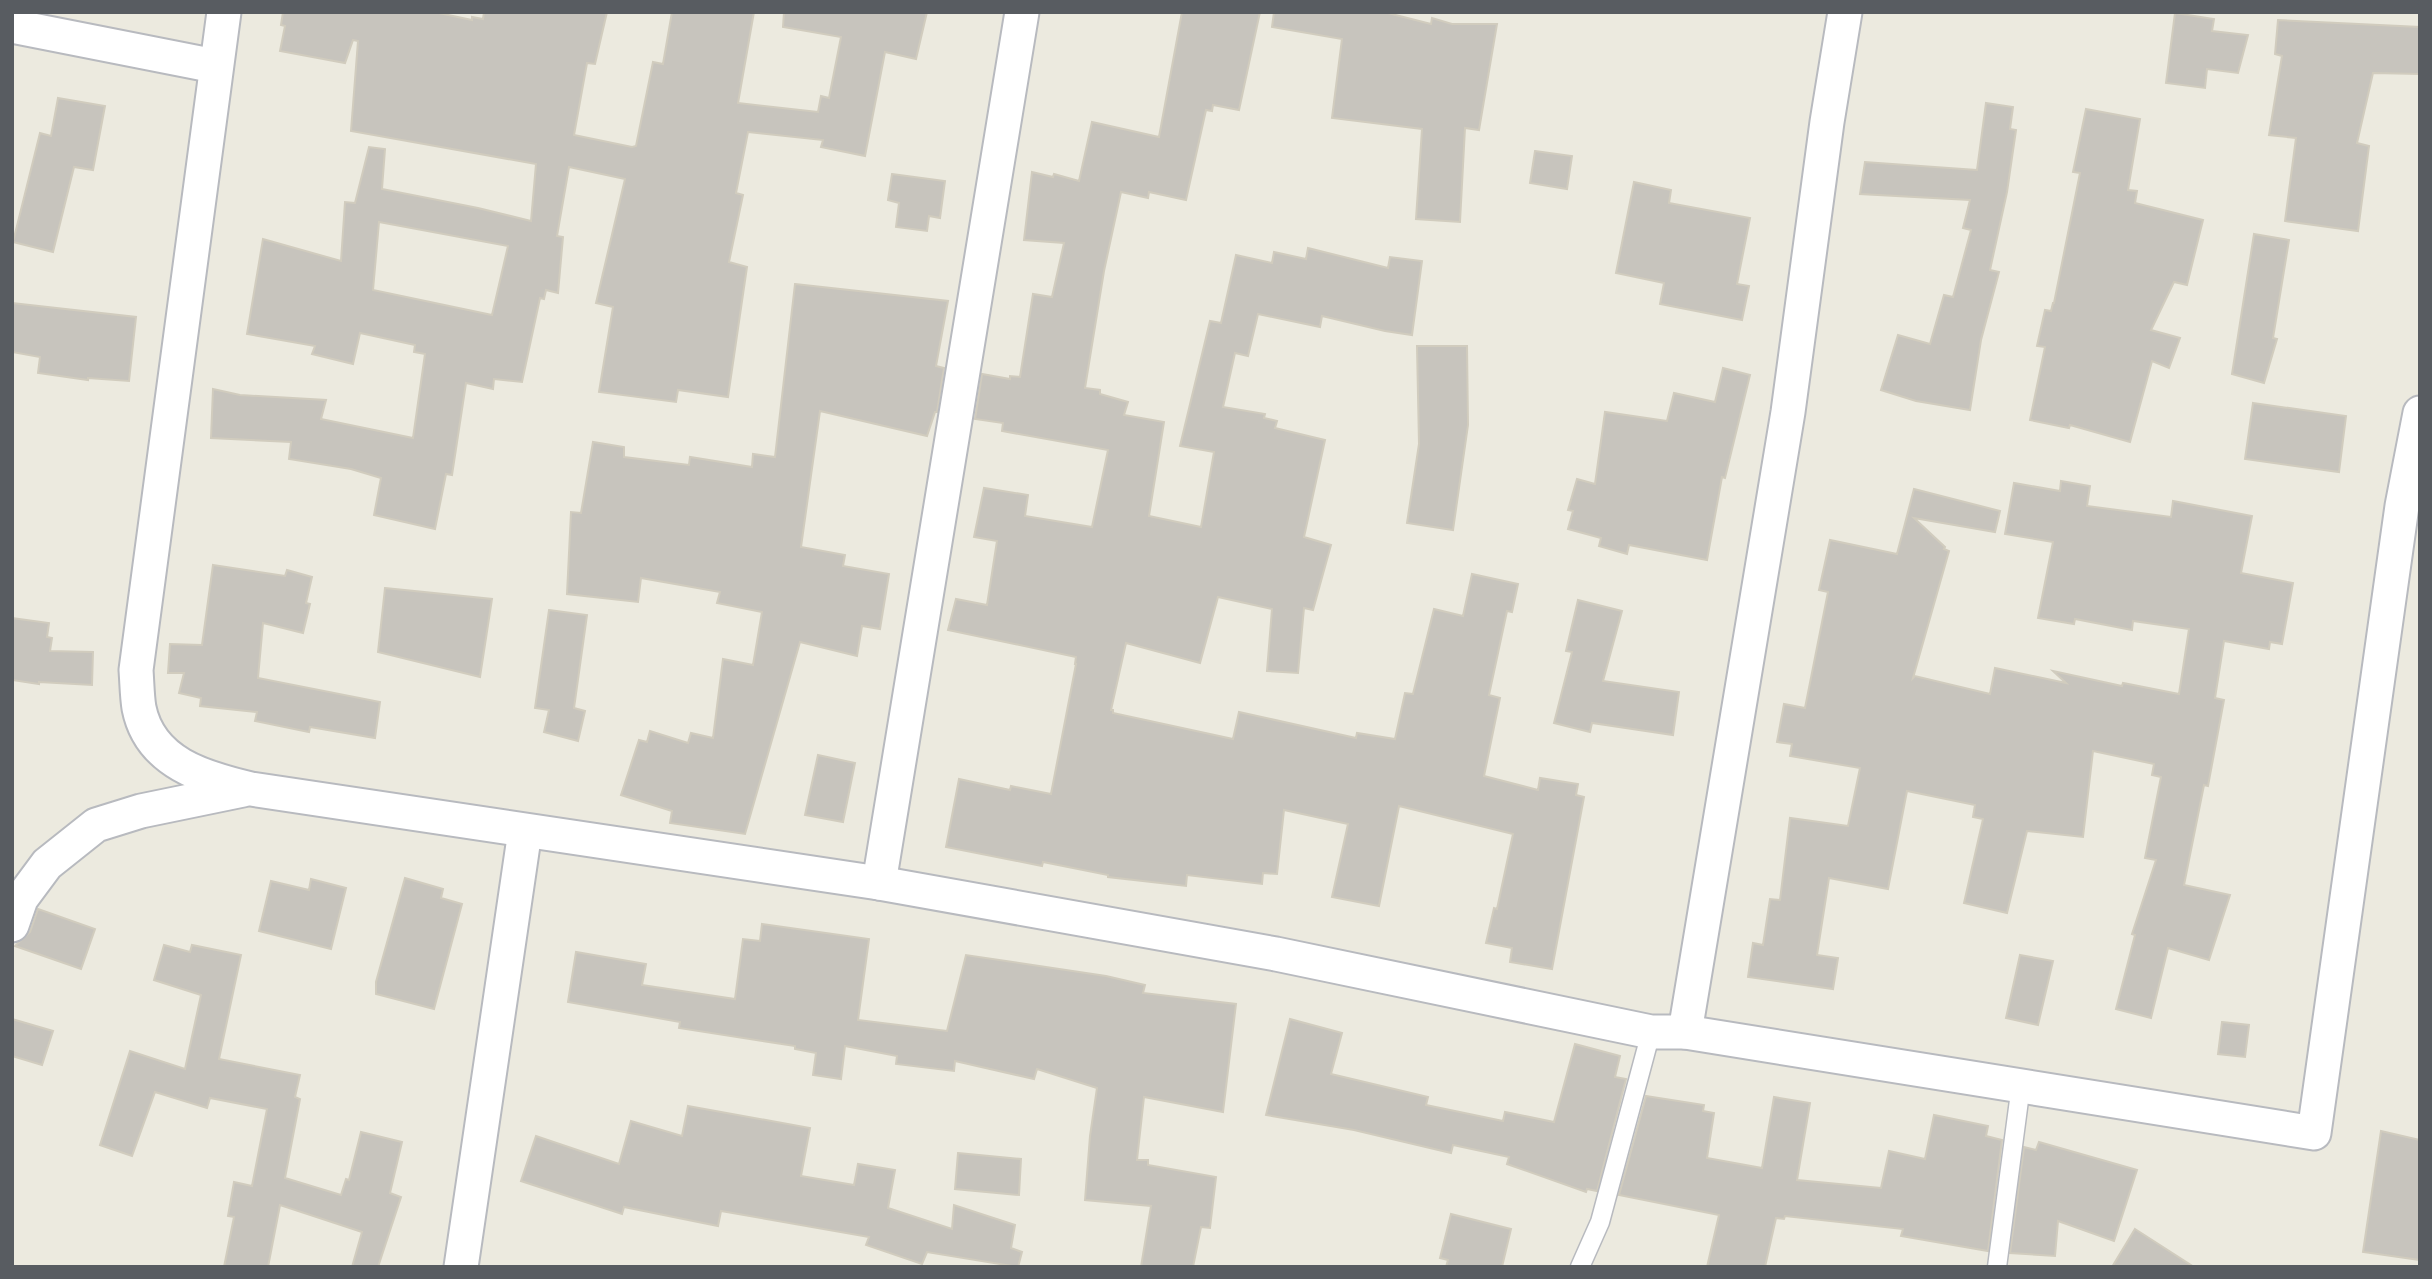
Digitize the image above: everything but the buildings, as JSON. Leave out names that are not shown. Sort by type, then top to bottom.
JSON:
[{"type":"street","points":[[224,12],[136,670],[139,710],[151,740],[175,763],[207,778],[251,789],[879,883],[1276,954],[1651,1032],[1685,1032],[2314,1133],[2402,506],[2420,413]]},
{"type":"street","points":[[879,883],[1022,12]]},
{"type":"street","points":[[1685,1032],[1788,412],[1827,122],[1845,12]]},
{"type":"street","points":[[12,26],[215,66]]},
{"type":"street","points":[[12,925],[21,899],[47,864],[96,825],[141,811],[251,789]]},
{"type":"street","points":[[461,1267],[525,831]]},
{"type":"lane","points":[[1580,1267],[1600,1222],[1651,1032]]},
{"type":"lane","points":[[1997,1267],[2021,1085]]}]
